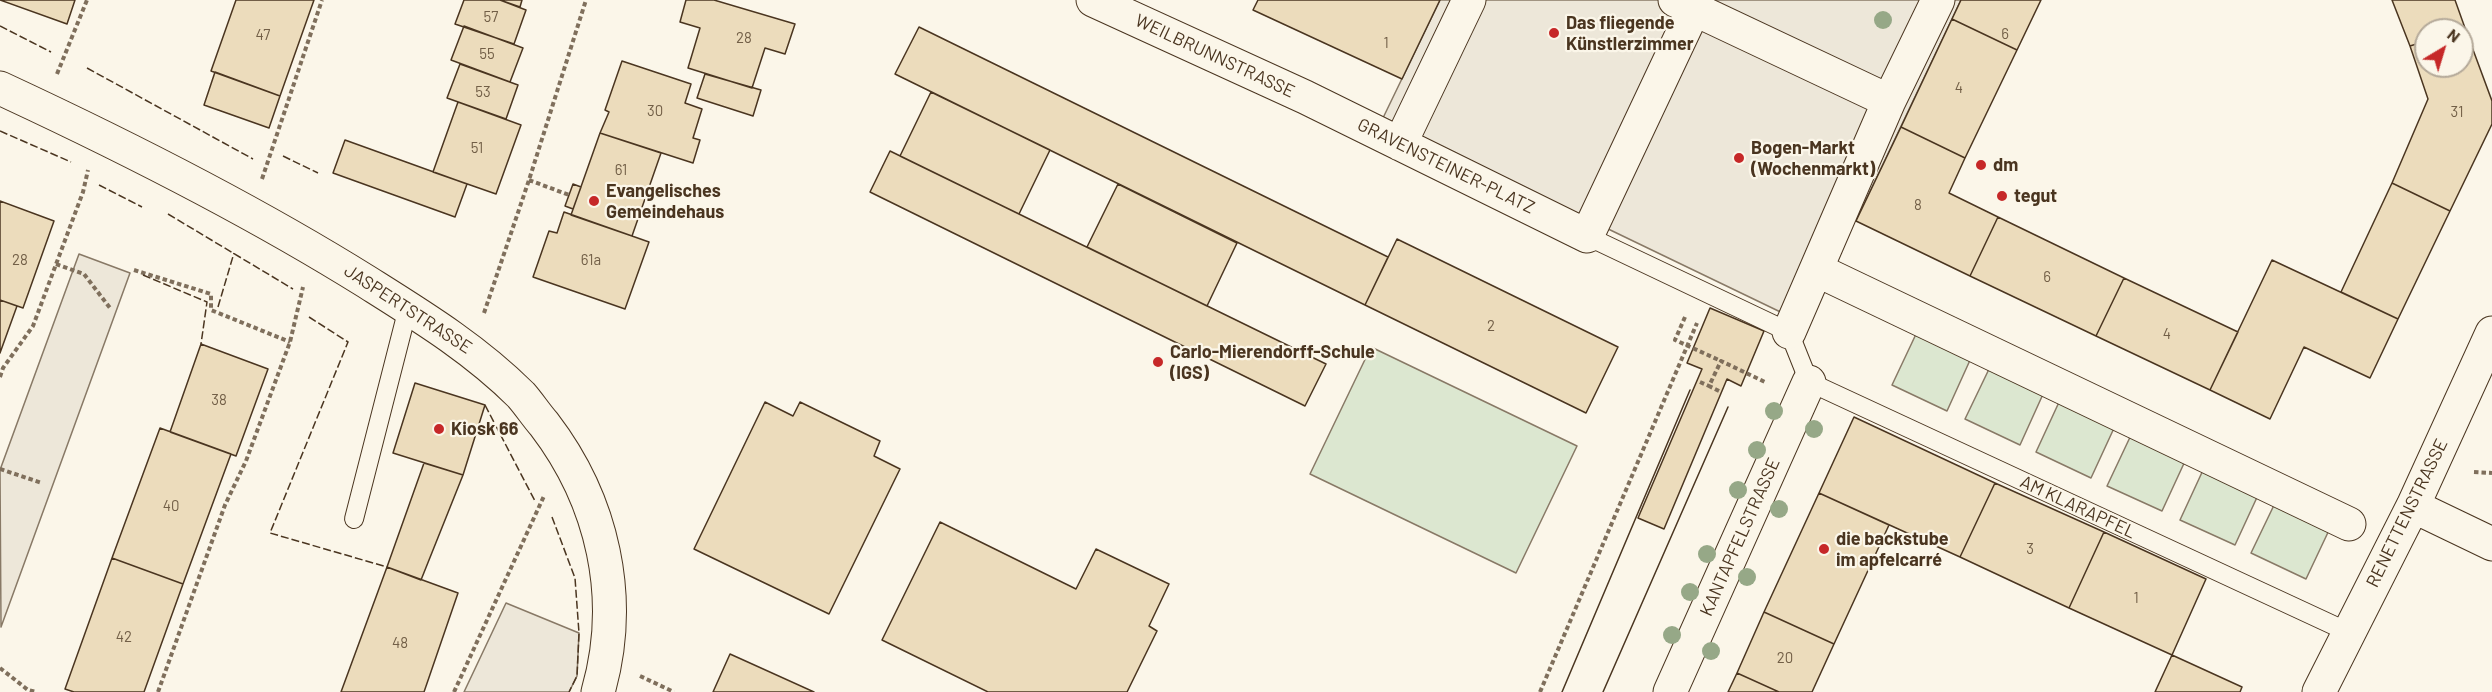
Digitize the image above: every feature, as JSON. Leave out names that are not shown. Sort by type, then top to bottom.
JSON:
[{"type":"street","name":"WEILBRUNNSTRASSE","points":[[1093,0],[1305,97]]},
{"type":"street","points":[[1400,144],[1469,0]]},
{"type":"street","points":[[1789,332],[1889,101],[1938,0]]},
{"type":"street","points":[[1587,236],[1684,4],[1730,12],[1889,101]]},
{"type":"street","name":"JASPERTSTRASSE","points":[[0,88],[98,135],[312,248],[471,350],[522,396],[565,451],[585,490],[603,544],[611,609],[607,661],[598,692]]},
{"type":"street","name":"GRAVENSTEINER-PLATZ","points":[[1305,97],[1587,236]]},
{"type":"street","points":[[1817,270],[2349,524]]},
{"type":"street","name":"RENETTENSTRASSE","points":[[2319,692],[2413,506],[2492,333]]},
{"type":"street","name":"KANTAPFELSTRASSE","points":[[1670,692],[1809,382]]},
{"type":"street","points":[[2413,506],[2492,544]]},
{"type":"lane","points":[[1587,236],[1707,298],[1789,332],[1809,382]]},
{"type":"lane","points":[[354,519],[408,308]]},
{"type":"lane","name":"AM KLARAPFEL","points":[[1809,382],[2348,632]]},
{"type":"path","points":[[44,108],[87,0]]},
{"type":"path","points":[[251,214],[322,0]]},
{"type":"path","points":[[471,350],[529,180],[586,0]]},
{"type":"path","points":[[0,377],[3,368],[33,326],[83,192],[98,135]]},
{"type":"path","points":[[529,180],[569,195]]},
{"type":"path","points":[[158,692],[225,505],[246,461],[290,342],[312,248]]},
{"type":"path","points":[[56,264],[84,274],[110,308]]},
{"type":"path","points":[[134,270],[211,294],[211,310],[290,342]]},
{"type":"path","points":[[1540,692],[1687,346],[1707,298],[1693,298],[1675,340],[1687,346],[1721,361]]},
{"type":"path","points":[[1700,382],[1709,386]]},
{"type":"path","points":[[454,692],[565,451]]},
{"type":"path","points":[[0,469],[42,483]]},
{"type":"path","points":[[2474,472],[2492,473]]},
{"type":"path","points":[[0,668],[28,690],[36,692]]},
{"type":"green space","points":[[1917,332],[1971,358],[1947,411],[1892,385]]},
{"type":"green space","points":[[1371,347],[1577,446],[1516,573],[1310,474]]},
{"type":"green space","points":[[1990,367],[2044,392],[2020,445],[1965,419]]},
{"type":"green space","points":[[2060,400],[2115,426],[2091,478],[2036,452]]},
{"type":"green space","points":[[2132,433],[2186,459],[2162,511],[2107,486]]},
{"type":"green space","points":[[2204,468],[2259,493],[2235,545],[2180,520]]},
{"type":"green space","points":[[2276,501],[2331,526],[2306,579],[2251,553]]},
{"type":"shaded area","points":[[1440,0],[1961,0],[1856,221],[1841,216],[1795,319],[1382,120]]},
{"type":"shaded area","points":[[79,254],[130,273],[1,627],[0,470]]},
{"type":"shaded area","points":[[506,603],[579,633],[577,676],[569,692],[464,692]]},
{"type":"building","points":[[0,0],[75,0],[67,24]]},
{"type":"building","points":[[236,0],[314,0],[280,96],[211,71]]},
{"type":"building","points":[[464,0],[500,0],[526,10],[514,44],[455,24]]},
{"type":"building","points":[[500,0],[522,0],[520,7]]},
{"type":"building","points":[[686,0],[714,0],[795,24],[785,54],[765,48],[752,88],[688,68],[700,28],[680,22]]},
{"type":"building","points":[[1258,0],[1440,0],[1402,79],[1253,10]]},
{"type":"building","points":[[1961,0],[2041,0],[2017,50],[1952,19]]},
{"type":"building","points":[[2392,0],[2455,0],[2461,18],[2414,18],[2414,45],[2410,46]]},
{"type":"building","points":[[1952,19],[2017,50],[1965,158],[1901,127]]},
{"type":"building","points":[[464,26],[523,48],[510,82],[451,60]]},
{"type":"building","points":[[919,27],[1388,257],[1365,305],[895,74]]},
{"type":"building","points":[[2414,45],[2414,58],[2410,46]]},
{"type":"building","points":[[2474,52],[2492,101],[2492,124],[2450,211],[2392,183],[2428,99],[2421,78],[2474,78]]},
{"type":"building","points":[[622,61],[691,84],[685,103],[702,109],[693,138],[700,140],[693,163],[600,133],[609,112],[605,110]]},
{"type":"building","points":[[460,64],[518,85],[506,119],[447,98]]},
{"type":"building","points":[[215,72],[280,96],[269,128],[204,105]]},
{"type":"building","points":[[705,74],[761,90],[753,116],[697,98]]},
{"type":"building","points":[[931,92],[1050,150],[1019,214],[900,156]]},
{"type":"building","points":[[458,102],[521,125],[496,194],[433,172]]},
{"type":"building","points":[[1901,127],[1965,158],[1949,193],[1998,217],[1970,276],[1856,221]]},
{"type":"building","points":[[600,133],[661,153],[632,236],[571,215]]},
{"type":"building","points":[[345,140],[467,184],[455,217],[333,173]]},
{"type":"building","points":[[890,151],[1326,364],[1305,406],[870,192]]},
{"type":"building","points":[[2392,183],[2450,211],[2398,319],[2341,292]]},
{"type":"building","points":[[573,184],[581,187],[573,209],[565,206]]},
{"type":"building","points":[[1118,184],[1237,243],[1207,306],[1087,247]]},
{"type":"building","points":[[0,201],[54,221],[23,308],[0,300]]},
{"type":"building","points":[[564,212],[649,242],[625,309],[533,277],[549,231],[557,233]]},
{"type":"building","points":[[1998,217],[2124,278],[2096,336],[1970,276]]},
{"type":"building","points":[[1397,239],[1618,347],[1586,413],[1365,305]]},
{"type":"building","points":[[2272,260],[2398,319],[2370,378],[2304,347],[2270,419],[2210,390]]},
{"type":"building","points":[[2124,278],[2238,332],[2210,390],[2096,336]]},
{"type":"building","points":[[0,300],[17,306],[0,353]]},
{"type":"building","points":[[1710,308],[1764,331],[1741,386],[1727,379],[1664,529],[1638,518],[1702,369],[1687,363]]},
{"type":"building","points":[[201,344],[268,369],[236,456],[170,432]]},
{"type":"building","name":"Kiosk 66","points":[[415,383],[485,405],[463,475],[393,453]]},
{"type":"building","points":[[765,402],[793,416],[800,402],[880,441],[874,456],[900,469],[829,614],[694,549]]},
{"type":"building","points":[[1854,417],[1995,483],[1960,557],[1819,493]]},
{"type":"building","points":[[160,428],[231,454],[183,584],[112,558]]},
{"type":"building","points":[[424,463],[463,475],[421,580],[387,567]]},
{"type":"building","points":[[1995,483],[2104,532],[2069,608],[1960,557]]},
{"type":"building","points":[[1819,493],[1889,525],[1834,644],[1764,612]]},
{"type":"building","points":[[940,522],[1076,589],[1096,549],[1169,584],[1149,626],[1157,631],[1127,692],[988,692],[882,640]]},
{"type":"building","points":[[2104,532],[2206,579],[2172,655],[2069,608]]},
{"type":"building","points":[[112,558],[183,584],[144,692],[74,692],[65,689]]},
{"type":"building","points":[[387,567],[458,593],[424,692],[341,692]]},
{"type":"building","points":[[1764,612],[1834,644],[1812,692],[1779,692],[1737,673]]},
{"type":"building","points":[[730,654],[814,692],[713,692]]},
{"type":"building","points":[[2172,655],[2242,687],[2240,692],[2155,692]]},
{"type":"building","points":[[1737,673],[1779,692],[1728,692]]},
{"type":"tram line","points":[[1562,692],[1690,390]]},
{"type":"tram line","points":[[1603,692],[1728,407]]},
{"type":"fence","points":[[0,26],[51,52]]},
{"type":"fence","points":[[87,68],[253,159]]},
{"type":"fence","points":[[0,131],[71,162]]},
{"type":"fence","points":[[283,156],[318,173]]},
{"type":"fence","points":[[99,185],[142,207]]},
{"type":"fence","points":[[168,214],[293,289]]},
{"type":"fence","points":[[218,307],[234,253]]},
{"type":"fence","points":[[143,275],[207,302],[201,344]]},
{"type":"fence","points":[[309,317],[348,342],[270,533],[387,567]]},
{"type":"fence","points":[[485,405],[535,501]]},
{"type":"fence","points":[[552,517],[575,578],[579,633],[577,676],[569,692]]},
{"type":"place","name":"Das fliegende Künstlerzimmer","points":[[1554,33]]},
{"type":"place","name":"Bogen-Markt (Wochenmarkt)","points":[[1739,158]]},
{"type":"place","name":"dm","points":[[1981,165]]},
{"type":"place","name":"tegut","points":[[2002,196]]},
{"type":"place","name":"Evangelisches Gemeindehaus","points":[[594,201]]},
{"type":"place","name":"Carlo-Mierendorff-Schule (IGS)","points":[[1158,362]]},
{"type":"place","name":"Kiosk 66","points":[[439,429]]},
{"type":"place","name":"die backstube im apfelcarré","points":[[1824,549]]}]
